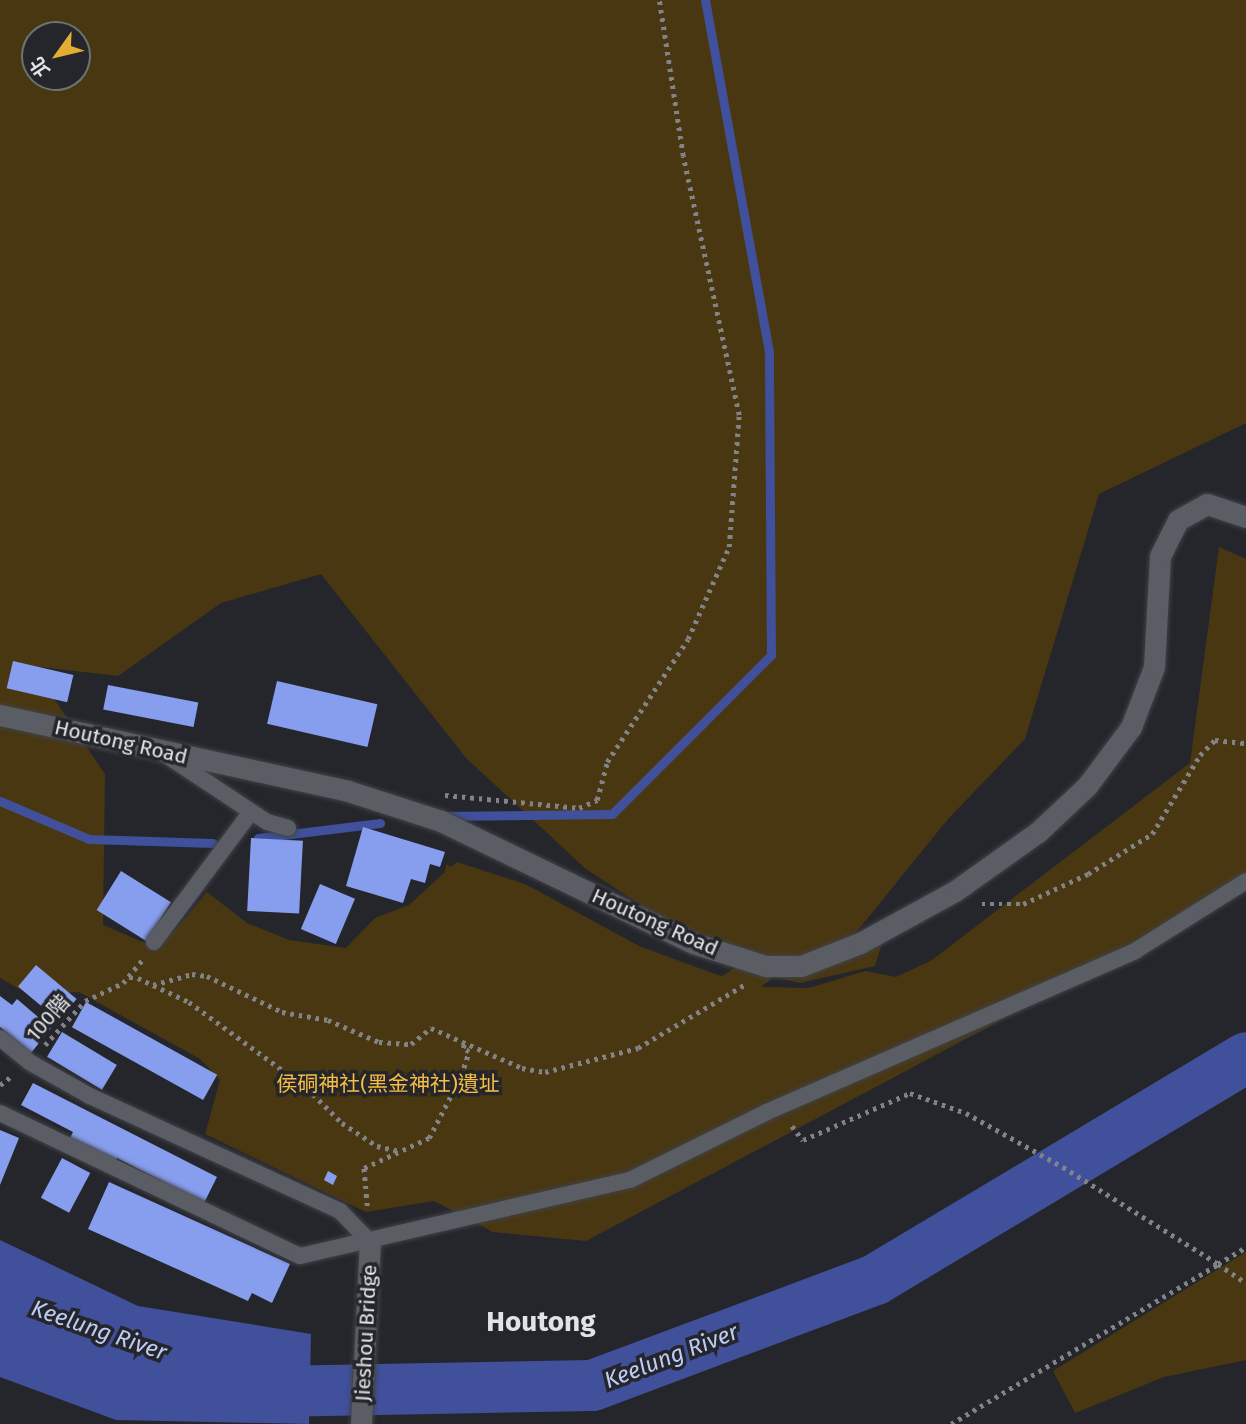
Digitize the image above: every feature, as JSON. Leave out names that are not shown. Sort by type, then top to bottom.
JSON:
[{"type":"street","name":"Houtong Road","points":[[0,715],[348,791],[441,821],[693,943],[766,966],[801,966],[860,943],[932,904],[1038,832],[1087,786],[1130,727],[1154,667],[1160,556],[1178,520],[1207,504],[1246,517]]},
{"type":"street","name":"Jieshou Bridge","points":[[361,1424],[370,1242]]},
{"type":"lane","points":[[158,750],[251,812],[288,828]]},
{"type":"lane","points":[[154,942],[251,812]]},
{"type":"lane","points":[[0,1113],[300,1256],[370,1242],[629,1180],[767,1112],[1135,951],[1246,881]]},
{"type":"lane","points":[[0,1038],[31,1063],[90,1096],[340,1211],[370,1242]]},
{"type":"path","points":[[438,795],[579,808],[597,800],[607,762],[688,639],[729,547],[739,415],[683,156],[659,0]]},
{"type":"path","points":[[932,904],[1023,904],[1088,874],[1152,834],[1200,755],[1215,740],[1246,743]]},
{"type":"path","points":[[153,985],[192,974],[207,976],[282,1012],[328,1020],[379,1042],[411,1044],[431,1028],[522,1068],[545,1072],[611,1058],[697,1016],[766,966]]},
{"type":"path","name":"100階","points":[[31,1063],[85,1001],[129,978],[153,985]]},
{"type":"path","points":[[153,985],[189,1002],[307,1088],[360,1136],[398,1151]]},
{"type":"path","points":[[370,1242],[364,1168],[398,1151],[417,1146],[439,1124],[469,1052],[463,1048],[465,1042]]},
{"type":"path","points":[[803,1140],[911,1093],[966,1113],[1098,1190],[1246,1283]]},
{"type":"path","points":[[951,1424],[1246,1247]]},
{"type":"green space","name":"侯硐神社(黑金神社)遺址","points":[[0,0],[1246,0],[1246,423],[1099,494],[1025,739],[948,819],[833,961],[882,943],[875,966],[800,983],[774,977],[761,987],[809,988],[865,971],[896,977],[932,960],[1190,763],[1219,547],[1246,559],[1246,890],[586,1241],[493,1232],[434,1201],[366,1212],[205,1134],[220,1080],[200,1059],[79,992],[28,994],[0,978]],"holes":[[[321,574],[466,758],[586,869],[736,967],[722,976],[639,946],[525,884],[457,862],[451,867],[446,864],[445,872],[409,905],[375,918],[346,948],[289,940],[247,923],[207,892],[159,949],[103,925],[105,774],[32,666],[118,676],[221,603]]]},
{"type":"green space","points":[[1246,1252],[1246,1360],[1164,1377],[1075,1413],[1053,1371]]},
{"type":"water","points":[[0,1240],[138,1306],[311,1334],[309,1424],[116,1420],[0,1377]]},
{"type":"building","points":[[13,661],[73,675],[67,702],[7,688]]},
{"type":"building","points":[[277,681],[377,704],[367,747],[267,724]]},
{"type":"building","points":[[108,685],[198,703],[194,727],[103,710]]},
{"type":"building","points":[[363,827],[445,852],[440,867],[430,864],[425,883],[411,879],[403,903],[346,886]]},
{"type":"building","points":[[251,838],[303,841],[299,914],[247,911]]},
{"type":"building","points":[[121,871],[171,902],[147,941],[97,910]]},
{"type":"building","points":[[320,884],[355,899],[336,944],[301,929]]},
{"type":"building","points":[[36,965],[77,999],[59,1021],[18,986]]},
{"type":"building","points":[[0,996],[12,1005],[17,999],[51,1028],[31,1053],[0,1027]]},
{"type":"building","points":[[86,1002],[217,1075],[203,1100],[72,1027]]},
{"type":"building","points":[[62,1032],[117,1065],[102,1090],[47,1057]]},
{"type":"building","points":[[33,1083],[217,1177],[204,1203],[117,1158],[114,1165],[68,1142],[73,1132],[21,1105]]},
{"type":"building","points":[[0,1130],[19,1138],[0,1185]]},
{"type":"building","points":[[62,1158],[90,1173],[69,1213],[41,1198]]},
{"type":"building","points":[[328,1171],[337,1176],[333,1185],[324,1180]]},
{"type":"building","points":[[109,1182],[290,1264],[272,1303],[252,1293],[248,1301],[88,1229]]},
{"type":"waterway","points":[[446,816],[612,814],[771,655],[769,352],[705,0]]},
{"type":"waterway","points":[[0,801],[89,839],[213,843]]},
{"type":"waterway","points":[[258,838],[380,823]]},
{"type":"waterway","name":"Keelung River","points":[[243,1380],[274,1391],[592,1385],[875,1279],[1246,1057]]},
{"type":"district","name":"Houtong","points":[[541,1322]]}]
